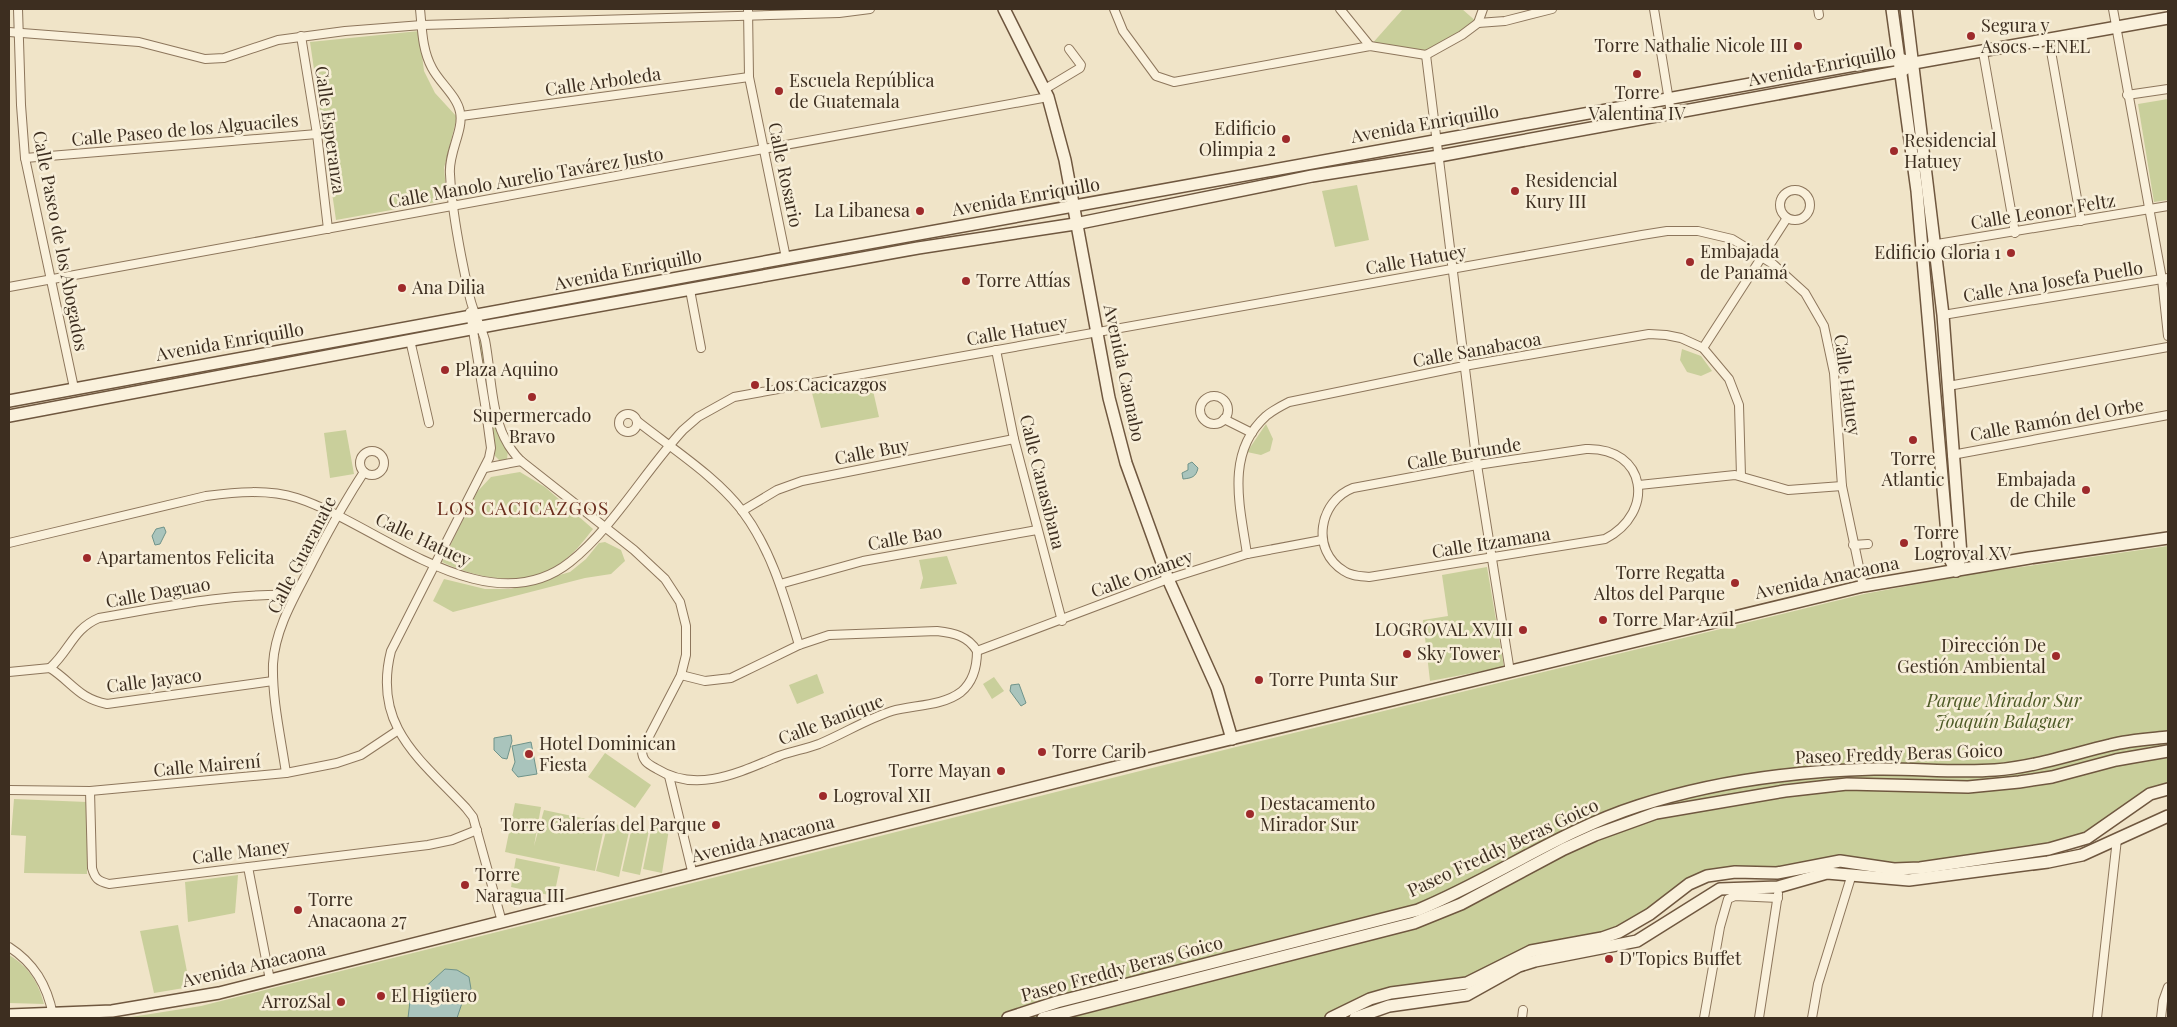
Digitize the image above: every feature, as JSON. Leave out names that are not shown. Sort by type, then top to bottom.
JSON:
[{"type":"main road","name":"Avenida Caonabo","points":[[1004,9],[1046,93],[1065,160],[1109,398],[1126,463],[1168,579],[1217,688],[1232,740]]},
{"type":"main road","points":[[1892,9],[1901,65],[1922,246],[1949,557],[1956,571]]},
{"type":"main road","points":[[1906,9],[1936,244],[1943,315],[1952,455],[1961,554],[1956,571]]},
{"type":"main road","points":[[1914,63],[2168,18]]},
{"type":"main road","name":"Avenida Enriquillo","points":[[9,401],[184,368],[690,290],[918,248],[1076,224],[1312,176],[1439,156],[1671,113],[1914,63]]},
{"type":"main road","name":"Avenida Enriquillo","points":[[9,416],[410,340],[475,322],[786,258],[1855,65],[1901,65]]},
{"type":"main road","points":[[915,235],[918,248]]},
{"type":"main road","points":[[184,368],[187,383]]},
{"type":"main road","name":"Avenida Anacaona","points":[[9,1015],[52,1015],[172,1002],[270,980],[1232,740],[1862,586],[2168,538]]},
{"type":"main road","name":"Paseo Freddy Beras Goico","points":[[1008,1018],[1057,1002],[1418,910],[1468,887],[1558,838],[1596,821],[1654,801],[1710,788],[1794,774],[1839,770],[1898,769],[1959,772],[1998,770],[2032,764],[2112,744],[2168,736]]},
{"type":"main road","name":"Paseo Freddy Beras Goico","points":[[1043,1018],[1414,924],[1461,904],[1572,845],[1656,813],[1731,799],[1847,784],[1968,787],[2019,782],[2052,777],[2116,760],[2168,751]]},
{"type":"main road","points":[[1898,769],[1898,784]]},
{"type":"main road","points":[[1331,1018],[1377,997],[1391,993],[1467,983],[1531,951],[1602,938],[1619,932],[1650,914],[1689,884],[1707,876],[1718,873],[1784,872],[1840,861],[1894,869],[1920,868],[2049,849],[2087,838],[2150,794],[2168,789]]},
{"type":"main road","points":[[1355,1018],[1389,1006],[1467,995],[1519,966],[1535,961],[1637,941],[1720,889],[1778,893],[1827,873],[1852,874],[1877,879],[1909,880],[2048,862],[2082,855],[2168,816]]},
{"type":"street","name":"Calle Paseo de los Abogados","points":[[18,9],[25,158],[74,388]]},
{"type":"street","points":[[420,9],[426,53],[431,67],[459,107],[461,116],[450,154],[450,175],[454,206],[470,300],[494,406],[504,439],[512,452],[521,461],[605,527],[665,579],[680,602],[686,626],[686,655],[681,675],[642,750],[642,756],[646,763],[669,776],[692,875]]},
{"type":"street","points":[[9,32],[130,41],[205,58],[224,58],[278,40],[301,36],[422,25],[748,12],[839,13],[870,9]]},
{"type":"street","points":[[1114,9],[1123,31],[1156,76],[1174,82],[1370,46],[1426,54],[1462,35],[1478,23],[1505,21],[1552,9]]},
{"type":"street","points":[[1340,9],[1370,46]]},
{"type":"street","points":[[1478,23],[1483,9]]},
{"type":"street","points":[[1654,9],[1671,113]]},
{"type":"street","points":[[2113,9],[2127,95],[2165,278],[2168,336]]},
{"type":"street","name":"Calle Rosario","points":[[748,12],[749,77],[786,258]]},
{"type":"street","name":"Calle Esperanza","points":[[301,36],[318,134],[328,229]]},
{"type":"street","points":[[2049,40],[2081,221]]},
{"type":"street","name":"Calle Manolo Aurelio Tavárez Justo","points":[[9,287],[764,150],[1046,93],[1080,68],[1081,65],[1069,49]]},
{"type":"street","points":[[1982,52],[2016,233]]},
{"type":"street","points":[[1426,54],[1477,465],[1510,672]]},
{"type":"street","name":"Calle Arboleda","points":[[461,116],[749,77]]},
{"type":"street","points":[[2127,95],[2168,89]]},
{"type":"street","name":"Calle Paseo de los Alguaciles","points":[[25,158],[318,134]]},
{"type":"street","points":[[1790,191],[1800,191],[1810,202],[1809,212],[1802,219],[1787,218],[1781,211],[1780,201],[1790,191]]},
{"type":"street","name":"Calle Leonor Feltz","points":[[1922,246],[2016,233],[2168,206]]},
{"type":"street","points":[[1703,348],[1787,218]]},
{"type":"street","name":"Calle Hatuey","points":[[9,543],[226,493],[274,494],[295,498],[336,515],[434,565],[466,578],[483,582],[526,581],[551,574],[569,563],[605,527],[668,446],[698,417],[734,397],[1452,268],[1642,235],[1684,230],[1714,234],[1732,239],[1762,256],[1788,276],[1805,293],[1824,326],[1834,372],[1842,486],[1862,586]]},
{"type":"street","name":"Calle Ana Josefa Puello","points":[[1943,315],[2165,278]]},
{"type":"street","points":[[690,290],[701,348]]},
{"type":"street","points":[[475,322],[490,448],[485,468],[461,511],[391,651],[387,668],[387,694],[398,731],[407,745],[466,808],[477,830],[502,922]]},
{"type":"street","name":"Calle Sanabacoa","points":[[1247,554],[1238,487],[1240,456],[1252,434],[1266,416],[1288,402],[1464,366],[1649,334],[1681,338],[1703,348],[1730,379],[1738,399],[1741,476]]},
{"type":"street","points":[[410,340],[429,423]]},
{"type":"street","points":[[1948,386],[2168,347]]},
{"type":"street","name":"Calle Canasibana","points":[[996,350],[1014,439],[1062,620]]},
{"type":"street","name":"Calle Ramón del Orbe","points":[[1952,455],[2168,415]]},
{"type":"street","points":[[1224,419],[1252,434]]},
{"type":"street","points":[[637,421],[718,486],[742,511],[756,531],[780,584],[799,645]]},
{"type":"street","name":"Calle Buy","points":[[742,511],[776,490],[802,481],[1014,439]]},
{"type":"street","name":"Calle Burunde","points":[[1322,540],[1326,514],[1332,501],[1342,492],[1353,488],[1477,465],[1601,449],[1615,454],[1626,463],[1639,485]]},
{"type":"street","points":[[485,468],[521,461]]},
{"type":"street","name":"Calle Guaranate","points":[[286,774],[273,681],[274,661],[279,636],[294,595],[336,515],[364,472]]},
{"type":"street","points":[[1639,485],[1726,475],[1741,476],[1788,490],[1842,486]]},
{"type":"street","name":"Calle Itzamana","points":[[1322,540],[1332,562],[1344,571],[1370,578],[1605,539],[1618,532],[1632,515],[1638,496],[1639,485]]},
{"type":"street","name":"Calle Bao","points":[[780,584],[863,561],[1037,530]]},
{"type":"street","name":"Calle Onaney","points":[[977,651],[1168,579],[1247,554],[1322,540]]},
{"type":"street","points":[[1853,545],[1868,544]]},
{"type":"street","name":"Calle Daguao","points":[[50,668],[66,650],[75,634],[87,623],[99,618],[221,597],[254,594],[294,595]]},
{"type":"street","points":[[681,675],[705,681],[731,678],[799,645],[843,633],[937,631],[964,637],[972,643],[977,651]]},
{"type":"street","name":"Calle Banique","points":[[669,776],[702,781],[720,778],[818,745],[891,712],[951,698],[961,692],[970,681],[976,669],[977,651]]},
{"type":"street","points":[[9,672],[50,668]]},
{"type":"street","name":"Calle Jayaco","points":[[50,668],[64,677],[75,691],[96,702],[107,704],[273,681]]},
{"type":"street","name":"Calle Mairení","points":[[9,790],[90,791],[286,774],[353,758],[398,731]]},
{"type":"street","name":"Calle Maney","points":[[90,791],[92,868],[94,877],[100,882],[126,882],[428,845],[452,840],[477,830]]},
{"type":"street","points":[[2097,1018],[2117,839]]},
{"type":"street","points":[[248,867],[270,980]]},
{"type":"street","points":[[1812,1018],[1818,984],[1852,874]]},
{"type":"street","points":[[1704,1018],[1720,927],[1728,900],[1736,896],[1778,893],[1759,1018]]},
{"type":"street","points":[[9,947],[30,962],[39,974],[46,990],[52,1015]]},
{"type":"street","points":[[2162,1018],[2163,1001],[2168,988]]},
{"type":"green space","points":[[1403,9],[1462,9],[1478,23],[1426,55],[1370,46]]},
{"type":"green space","points":[[419,31],[424,71],[435,93],[457,117],[444,168],[447,200],[336,220],[310,42]]},
{"type":"green space","points":[[2168,99],[2168,200],[2154,202],[2138,104]]},
{"type":"green space","points":[[1357,185],[1369,240],[1335,247],[1322,191]]},
{"type":"green space","points":[[481,340],[487,346],[508,451],[507,459],[500,461],[495,456],[478,347]]},
{"type":"green space","points":[[1682,349],[1701,356],[1712,371],[1701,376],[1687,372],[1680,360]]},
{"type":"green space","points":[[871,382],[879,417],[821,428],[812,393]]},
{"type":"green space","points":[[1266,424],[1273,439],[1270,451],[1261,455],[1247,452]]},
{"type":"green space","points":[[346,430],[354,474],[330,478],[324,433]]},
{"type":"green space","points":[[520,472],[545,487],[593,529],[581,544],[571,555],[553,568],[538,575],[522,578],[489,577],[442,562],[477,492],[491,477]]},
{"type":"green space","points":[[605,542],[621,550],[625,561],[611,574],[585,578],[453,612],[433,601],[444,579],[485,589],[511,589],[570,572],[586,559],[599,543]]},
{"type":"green space","name":"Parque Mirador Sur Joaquín Balaguer","points":[[2168,546],[2168,785],[2157,786],[2147,791],[2094,829],[2061,844],[1906,868],[1840,857],[1829,857],[1788,868],[1715,870],[1613,930],[1474,975],[1330,1014],[1323,1018],[125,1018],[201,1006],[1232,748],[1864,594],[1972,574]]},
{"type":"green space","points":[[947,556],[957,584],[920,589],[923,578],[919,560]]},
{"type":"green space","points":[[1487,567],[1504,667],[1430,681],[1423,620],[1448,616],[1442,575]]},
{"type":"green space","points":[[817,674],[824,693],[797,704],[789,685]]},
{"type":"green space","points":[[994,677],[1004,691],[992,699],[983,684]]},
{"type":"green space","points":[[605,753],[651,785],[635,808],[588,777]]},
{"type":"green space","points":[[14,799],[87,802],[87,874],[24,873],[26,836],[11,835]]},
{"type":"green space","points":[[515,803],[541,807],[534,846],[544,810],[605,823],[595,871],[505,852]]},
{"type":"green space","points":[[608,823],[630,827],[619,877],[596,871]]},
{"type":"green space","points":[[652,825],[669,829],[662,873],[643,869]]},
{"type":"green space","points":[[632,827],[649,830],[640,875],[622,871]]},
{"type":"green space","points":[[516,858],[560,867],[554,896],[511,887]]},
{"type":"green space","points":[[238,875],[235,913],[188,922],[185,882]]},
{"type":"green space","points":[[178,925],[190,987],[154,993],[140,931]]},
{"type":"green space","points":[[9,955],[32,976],[44,1004],[9,1003]]},
{"type":"water","points":[[1192,462],[1198,468],[1195,475],[1183,479],[1182,473],[1188,470],[1188,464]]},
{"type":"water","points":[[164,527],[166,532],[160,544],[155,545],[152,536],[156,529]]},
{"type":"water","points":[[1019,684],[1026,703],[1021,706],[1010,691],[1011,685]]},
{"type":"water","points":[[511,735],[512,741],[507,759],[502,758],[494,750],[494,738]]},
{"type":"water","points":[[531,742],[537,774],[518,777],[512,770],[515,762],[512,746]]},
{"type":"water","points":[[445,969],[457,970],[469,977],[471,989],[463,1000],[457,1018],[408,1018],[410,1001]]},
{"type":"place","name":"Segura y Asocs - ENEL","points":[[1971,36]]},
{"type":"place","name":"Torre Nathalie Nicole III","points":[[1798,46]]},
{"type":"place","name":"Torre Valentina IV","points":[[1637,74]]},
{"type":"place","name":"Escuela República de Guatemala","points":[[779,91]]},
{"type":"place","name":"Edificio Olimpia 2","points":[[1286,139]]},
{"type":"place","name":"Residencial Hatuey","points":[[1894,151]]},
{"type":"place","name":"Residencial Kury III","points":[[1515,191]]},
{"type":"place","name":"La Libanesa","points":[[920,211]]},
{"type":"place","name":"Edificio Gloria 1","points":[[2011,253]]},
{"type":"place","name":"Embajada de Panamá","points":[[1690,262]]},
{"type":"place","name":"Torre Attías","points":[[966,281]]},
{"type":"place","name":"Ana Dilia","points":[[402,288]]},
{"type":"place","name":"Plaza Aquino","points":[[445,370]]},
{"type":"place","name":"Los Cacicazgos","points":[[755,385]]},
{"type":"place","name":"Supermercado Bravo","points":[[532,397]]},
{"type":"place","name":"Torre Atlantic","points":[[1913,440]]},
{"type":"place","name":"Embajada de Chile","points":[[2086,490]]},
{"type":"place","name":"Torre Logroval XV","points":[[1904,543]]},
{"type":"place","name":"Apartamentos Felicita","points":[[87,558]]},
{"type":"place","name":"Torre Regatta Altos del Parque","points":[[1735,583]]},
{"type":"place","name":"Torre Mar Azul","points":[[1603,620]]},
{"type":"place","name":"LOGROVAL XVIII","points":[[1523,630]]},
{"type":"place","name":"Sky Tower","points":[[1407,654]]},
{"type":"place","name":"Dirección De Gestión Ambiental","points":[[2056,656]]},
{"type":"place","name":"Torre Punta Sur","points":[[1259,680]]},
{"type":"place","name":"Torre Carib","points":[[1042,752]]},
{"type":"place","name":"Hotel Dominican Fiesta","points":[[529,754]]},
{"type":"place","name":"Torre Mayan","points":[[1001,771]]},
{"type":"place","name":"Logroval XII","points":[[823,796]]},
{"type":"place","name":"Destacamento Mirador Sur","points":[[1250,814]]},
{"type":"place","name":"Torre Galerías del Parque","points":[[716,825]]},
{"type":"place","name":"Torre Naragua III","points":[[465,885]]},
{"type":"place","name":"Torre Anacaona 27","points":[[298,910]]},
{"type":"place","name":"D'Topics Buffet","points":[[1609,959]]},
{"type":"place","name":"El Higüero","points":[[381,996]]},
{"type":"place","name":"ArrozSal","points":[[341,1002]]},
{"type":"district","name":"LOS CACICAZGOS","points":[[523,508]]}]
